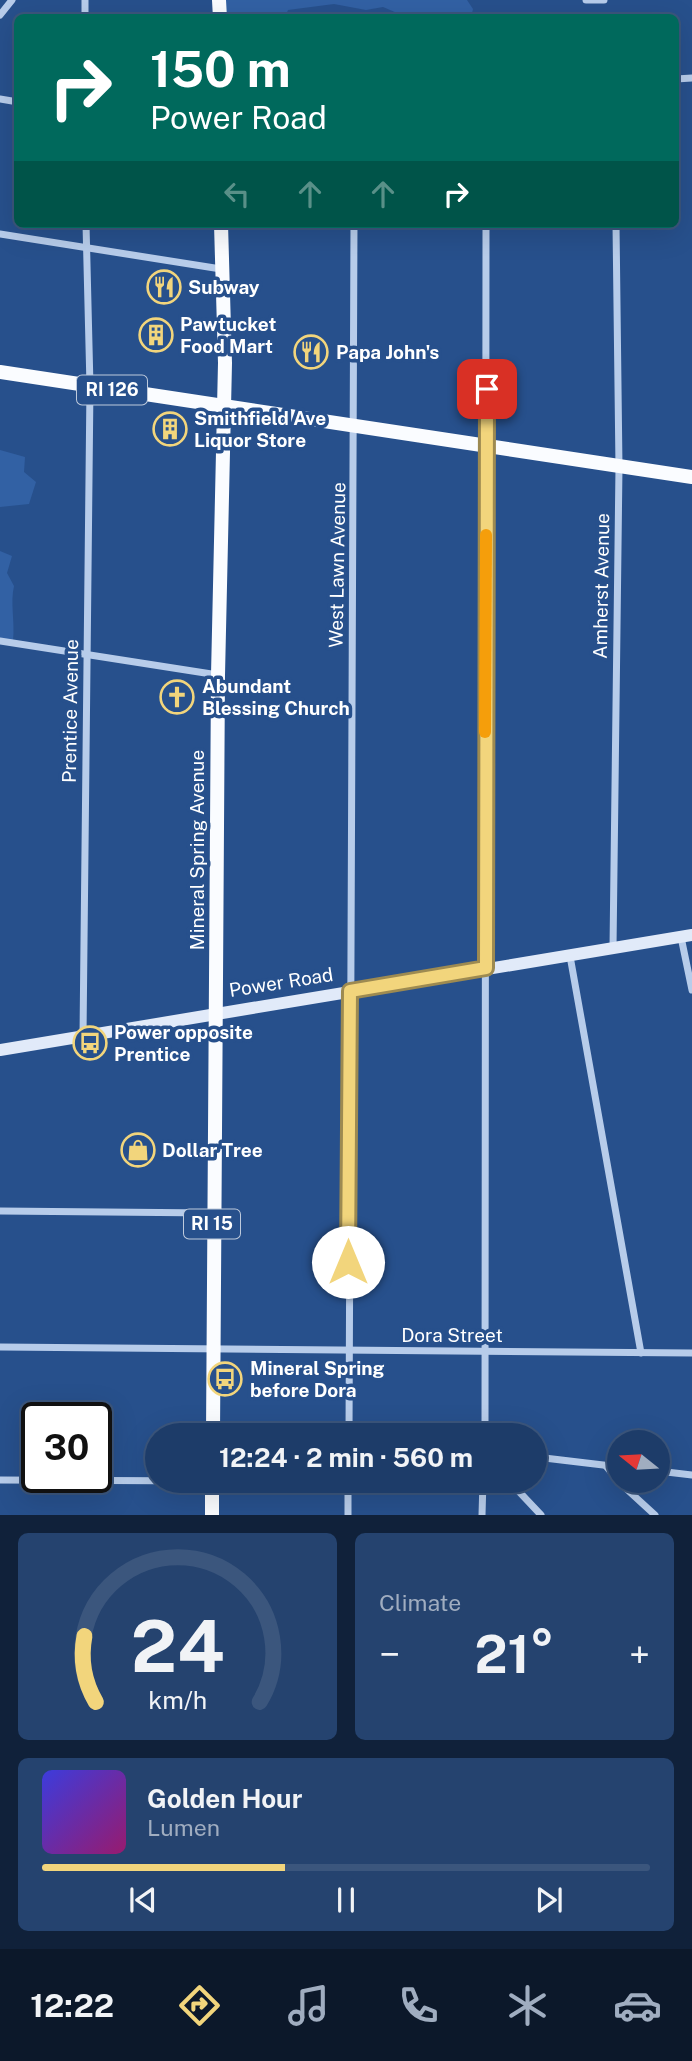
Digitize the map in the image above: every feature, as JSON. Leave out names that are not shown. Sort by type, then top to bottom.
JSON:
[{"type":"main road","name":"Mineral Spring Avenue","points":[[213,1423],[212,1213],[218,675],[225,407],[221,228]]},
{"type":"main road","name":"RI 126","points":[[0,372],[692,477]]},
{"type":"main road","name":"Power Road","points":[[0,1051],[216,1012],[687,936]]},
{"type":"main road","points":[[212,1493],[212,1515]]},
{"type":"street","points":[[0,15],[12,0]]},
{"type":"street","points":[[586,0],[604,0]]},
{"type":"street","name":"Prentice Avenue","points":[[83,1036],[90,386],[86,228]]},
{"type":"street","name":"West Lawn Avenue","points":[[349,1423],[354,228]]},
{"type":"street","points":[[485,1423],[486,228]]},
{"type":"street","name":"Amherst Avenue","points":[[613,948],[619,467],[616,228]]},
{"type":"street","points":[[0,234],[221,269]]},
{"type":"street","points":[[0,641],[218,675]]},
{"type":"street","points":[[687,936],[692,990]]},
{"type":"street","points":[[570,956],[641,1353]]},
{"type":"street","points":[[0,1211],[212,1213]]},
{"type":"street","name":"Dora Street","points":[[0,1347],[692,1353]]},
{"type":"street","points":[[547,1458],[606,1466],[620,1483],[655,1515]]},
{"type":"street","points":[[670,1472],[692,1475]]},
{"type":"street","points":[[0,1480],[145,1481]]},
{"type":"street","points":[[348,1493],[348,1515]]},
{"type":"street","points":[[482,1515],[483,1493]]},
{"type":"street","points":[[520,1493],[541,1515]]},
{"type":"shaded area","points":[[217,0],[467,0],[473,9],[472,14],[400,14],[383,7],[366,10],[334,4],[288,10],[286,14],[218,14]]},
{"type":"shaded area","points":[[0,450],[25,457],[24,472],[36,482],[29,504],[0,507]]},
{"type":"shaded area","points":[[0,551],[12,556],[7,573],[14,586],[13,641],[0,640]]},
{"type":"slow traffic","points":[[485,732],[486,535]]},
{"type":"place","name":"Subway","points":[[164,287]]},
{"type":"place","name":"Pawtucket Food Mart","points":[[156,335]]},
{"type":"place","name":"Papa John's","points":[[311,352]]},
{"type":"place","name":"Smithfield Ave Liquor Store","points":[[170,429]]},
{"type":"place","name":"Abundant Blessing Church","points":[[177,697]]},
{"type":"place","name":"Power opposite Prentice","points":[[90,1043]]},
{"type":"place","name":"Dollar Tree","points":[[138,1150]]},
{"type":"place","name":"Mineral Spring before Dora","points":[[225,1379]]},
{"type":"route","points":[[348,1262],[350,991],[486,968],[484,786],[487,389]]}]
